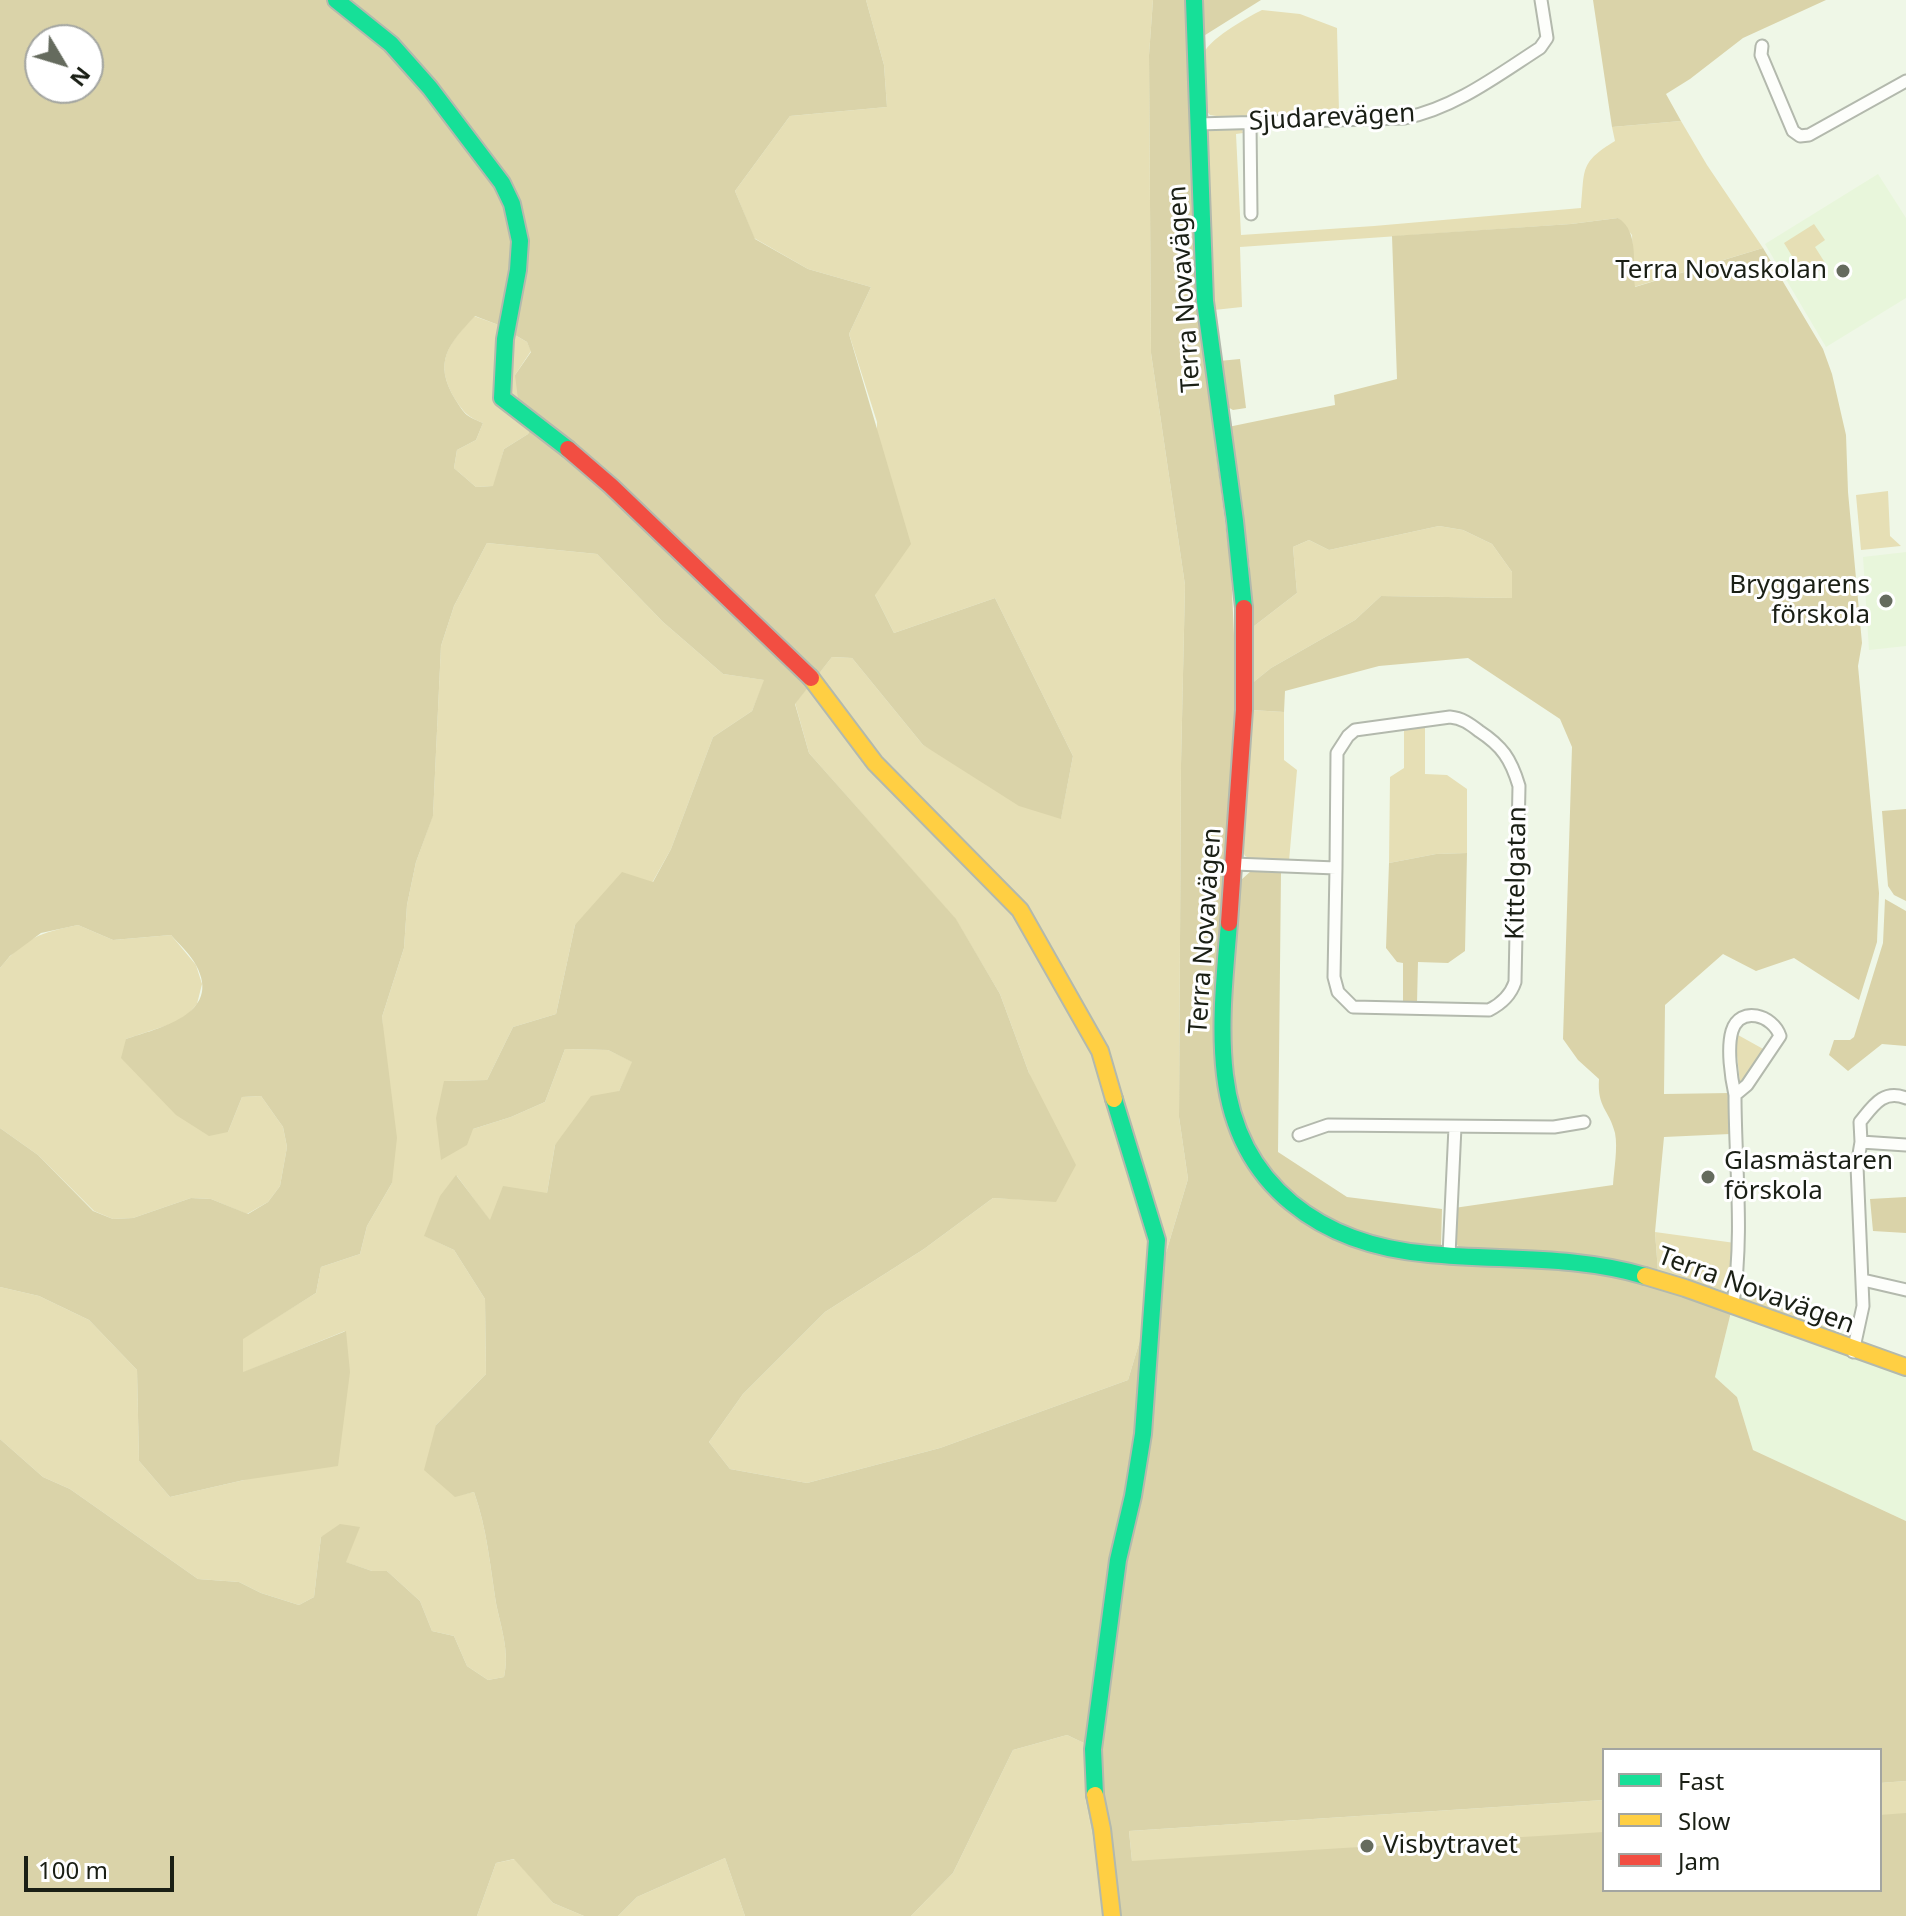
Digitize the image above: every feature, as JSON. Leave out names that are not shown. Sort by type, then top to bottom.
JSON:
[{"type":"street","points":[[336,0],[391,44],[430,88],[502,183],[512,204],[520,241],[518,270],[505,339],[502,398],[558,440],[611,486],[820,686],[875,763],[1020,910],[1100,1051],[1157,1240],[1143,1434],[1118,1560],[1093,1749],[1094,1792],[1102,1829],[1112,1916]]},
{"type":"street","name":"Terra Novavägen","points":[[1194,0],[1207,326],[1240,568],[1245,629],[1245,725],[1223,1014],[1222,1065],[1237,1131],[1282,1194],[1319,1224],[1374,1246],[1407,1252],[1576,1261],[1634,1273],[1733,1303],[1853,1352],[1906,1367]]},
{"type":"street","name":"Sjudarevägen","points":[[1198,124],[1405,118],[1433,112],[1540,48],[1547,38],[1541,0]]},
{"type":"street","points":[[1762,46],[1761,55],[1793,131],[1800,136],[1809,135],[1906,81]]},
{"type":"street","points":[[1250,122],[1251,214]]},
{"type":"street","name":"Kittelgatan","points":[[1450,717],[1465,721],[1498,743],[1513,766],[1519,786],[1513,989],[1497,1006],[1479,1011],[1353,1007],[1338,992],[1334,977],[1336,868],[1337,753],[1355,730],[1450,717]]},
{"type":"street","points":[[1234,864],[1336,868]]},
{"type":"street","points":[[1733,1303],[1737,1276],[1739,1192],[1731,1038],[1733,1027],[1740,1019],[1759,1015],[1774,1023],[1780,1036],[1747,1085],[1735,1095]]},
{"type":"street","points":[[1853,1352],[1863,1306],[1857,1166],[1860,1122],[1878,1100],[1896,1094],[1906,1098]]},
{"type":"street","points":[[1299,1135],[1328,1125],[1554,1127],[1584,1122]]},
{"type":"street","points":[[1449,1255],[1455,1127]]},
{"type":"street","points":[[1861,1142],[1906,1145]]},
{"type":"street","points":[[1863,1280],[1906,1290]]},
{"type":"shaded area","points":[[0,0],[866,0],[884,65],[887,107],[790,116],[735,191],[755,239],[808,269],[871,287],[849,334],[911,544],[875,595],[894,633],[995,598],[1073,756],[1061,819],[1019,806],[923,745],[852,658],[832,657],[795,704],[809,753],[956,919],[1000,994],[1029,1073],[1076,1165],[1056,1202],[993,1198],[924,1249],[825,1312],[743,1394],[709,1442],[730,1469],[807,1483],[940,1448],[1128,1380],[1188,1179],[1179,1117],[1185,585],[1151,353],[1149,55],[1153,0],[1186,0],[1200,328],[1231,568],[1238,725],[1215,1022],[1215,1063],[1231,1129],[1330,1236],[1633,1275],[1732,1308],[1715,1377],[1737,1397],[1753,1450],[1906,1521],[1906,1781],[1882,1783],[1882,1748],[1602,1748],[1602,1800],[1129,1831],[1132,1861],[1602,1832],[1602,1892],[1882,1892],[1882,1815],[1906,1813],[1906,1916],[1117,1916],[1100,1873],[1085,1798],[1086,1744],[1067,1735],[1013,1750],[953,1873],[911,1916],[745,1916],[725,1858],[637,1897],[618,1916],[584,1916],[553,1903],[514,1859],[496,1863],[477,1916],[0,1916],[0,1439],[43,1477],[70,1489],[198,1579],[239,1582],[299,1605],[314,1597],[321,1537],[340,1524],[360,1527],[346,1562],[372,1571],[387,1571],[420,1601],[432,1631],[454,1636],[467,1666],[488,1680],[504,1677],[504,1640],[485,1533],[474,1492],[455,1497],[424,1470],[436,1425],[486,1374],[485,1299],[454,1250],[424,1236],[440,1196],[456,1175],[490,1220],[503,1186],[547,1193],[555,1145],[591,1096],[619,1091],[632,1062],[608,1050],[565,1049],[545,1102],[473,1129],[467,1145],[441,1160],[436,1118],[444,1081],[487,1080],[513,1027],[556,1014],[575,925],[622,872],[653,882],[671,849],[713,737],[752,711],[764,680],[723,674],[663,622],[597,554],[487,543],[454,606],[441,646],[433,816],[416,862],[407,905],[404,948],[382,1017],[397,1138],[392,1183],[367,1226],[360,1254],[321,1267],[316,1293],[243,1339],[243,1372],[346,1331],[350,1372],[338,1466],[244,1480],[170,1497],[139,1461],[137,1370],[89,1320],[39,1296],[0,1287],[0,1128],[38,1155],[93,1211],[113,1219],[133,1218],[191,1198],[211,1199],[248,1214],[268,1202],[280,1186],[287,1147],[283,1127],[261,1096],[242,1097],[228,1132],[209,1136],[176,1115],[121,1058],[126,1039],[183,1017],[201,996],[202,982],[196,965],[171,935],[113,940],[78,925],[41,933],[10,956],[0,968]],"holes":[[[475,316],[527,342],[531,352],[515,375],[518,399],[539,414],[528,434],[504,449],[493,486],[476,487],[454,468],[457,450],[476,440],[483,423],[466,414],[448,386],[445,374],[447,354],[457,336]]]},
{"type":"shaded area","points":[[866,0],[1153,0],[1149,55],[1151,353],[1185,585],[1179,1117],[1188,1179],[1128,1380],[940,1448],[807,1483],[730,1469],[709,1442],[743,1394],[825,1312],[924,1249],[993,1198],[1056,1201],[1029,1073],[1000,994],[956,920],[809,753],[795,703],[832,657],[852,658],[923,745],[1061,818],[1073,756],[995,598],[894,633],[875,595],[877,422],[849,334],[871,287],[808,269],[754,238],[735,191],[790,116],[887,107],[884,65]]},
{"type":"shaded area","points":[[1201,0],[1261,0],[1202,37]]},
{"type":"shaded area","points":[[1593,0],[1826,0],[1743,38],[1666,94],[1681,121],[1612,127]]},
{"type":"shaded area","points":[[1262,10],[1300,14],[1337,28],[1339,112],[1222,117],[1210,115],[1204,108],[1202,69],[1206,50],[1228,30]]},
{"type":"shaded area","points":[[1681,121],[1763,248],[1634,287],[1632,235],[1618,218],[1240,247],[1242,307],[1214,310],[1206,135],[1213,127],[1242,129],[1243,133],[1236,134],[1241,235],[1581,208],[1586,168],[1595,155],[1615,141],[1612,127]]},
{"type":"shaded area","name":"Terra Novaskolan","points":[[1878,174],[1906,218],[1906,298],[1826,347],[1765,244]]},
{"type":"shaded area","points":[[1618,218],[1630,231],[1635,287],[1763,248],[1823,349],[1846,435],[1862,643],[1858,666],[1879,893],[1877,942],[1859,1000],[1794,958],[1756,971],[1723,954],[1665,1005],[1664,1094],[1730,1093],[1730,1134],[1664,1137],[1655,1232],[1658,1272],[1586,1256],[1461,1249],[1454,1242],[1454,1208],[1613,1185],[1616,1139],[1600,1096],[1599,1079],[1578,1060],[1563,1039],[1572,747],[1560,719],[1468,658],[1379,666],[1285,691],[1284,712],[1251,710],[1251,684],[1271,668],[1355,620],[1381,596],[1512,598],[1512,572],[1492,544],[1463,530],[1439,526],[1329,550],[1309,540],[1293,547],[1297,593],[1249,630],[1250,568],[1228,427],[1335,405],[1334,395],[1397,379],[1392,236]]},
{"type":"shaded area","points":[[1814,224],[1825,240],[1815,247],[1827,266],[1806,279],[1784,243]]},
{"type":"shaded area","points":[[474,316],[496,324],[527,342],[531,351],[515,375],[540,414],[528,434],[504,449],[494,486],[476,487],[454,468],[457,450],[476,440],[483,423],[467,414],[455,399],[448,386],[444,364],[451,345]]},
{"type":"shaded area","points":[[1240,359],[1246,408],[1233,410],[1224,405],[1219,361]]},
{"type":"shaded area","points":[[1888,491],[1890,536],[1901,546],[1861,550],[1856,495]]},
{"type":"shaded area","points":[[1439,526],[1463,530],[1492,544],[1512,572],[1512,598],[1381,596],[1355,620],[1271,668],[1251,684],[1249,630],[1297,593],[1293,547],[1309,540],[1329,550]]},
{"type":"shaded area","points":[[487,543],[597,554],[663,622],[723,674],[765,680],[752,711],[713,737],[671,849],[652,883],[575,925],[556,1014],[513,1027],[487,1080],[445,1081],[473,1129],[545,1102],[565,1049],[608,1050],[633,1062],[619,1091],[555,1145],[547,1193],[490,1221],[457,1176],[425,1236],[454,1250],[485,1299],[486,1374],[436,1425],[455,1496],[474,1492],[485,1533],[506,1658],[504,1677],[488,1680],[467,1666],[454,1636],[432,1631],[420,1601],[387,1571],[372,1571],[345,1562],[359,1527],[321,1537],[314,1597],[299,1605],[239,1582],[198,1579],[70,1489],[43,1477],[0,1439],[0,1287],[39,1296],[89,1320],[137,1370],[139,1461],[170,1497],[244,1480],[345,1331],[242,1373],[243,1338],[316,1293],[321,1267],[360,1254],[367,1226],[392,1183],[382,1017],[404,948],[407,905],[416,862],[433,815],[441,646],[454,606]]},
{"type":"shaded area","name":"Bryggarens förskola","points":[[1906,552],[1906,646],[1869,650],[1863,557]]},
{"type":"shaded area","points":[[1251,710],[1284,712],[1284,760],[1297,770],[1289,861],[1255,861],[1245,856],[1241,848]]},
{"type":"shaded area","points":[[1425,727],[1425,774],[1447,775],[1467,789],[1467,853],[1436,854],[1389,863],[1390,777],[1404,768],[1404,730]]},
{"type":"shaded area","points":[[1906,809],[1906,901],[1894,895],[1888,886],[1882,811]]},
{"type":"shaded area","points":[[1467,853],[1465,951],[1448,963],[1418,962],[1417,1003],[1403,1003],[1403,963],[1397,962],[1386,948],[1389,863],[1436,854]]},
{"type":"shaded area","points":[[1251,871],[1281,873],[1278,1152],[1347,1197],[1442,1209],[1441,1246],[1434,1250],[1374,1242],[1324,1220],[1280,1180],[1249,1140],[1238,1112],[1232,1080],[1229,1013],[1241,880]]},
{"type":"shaded area","points":[[1885,899],[1906,911],[1906,1046],[1882,1044],[1848,1071],[1829,1055],[1834,1040],[1854,1037],[1883,943]]},
{"type":"shaded area","points":[[78,925],[113,940],[171,935],[196,965],[202,984],[197,1004],[183,1020],[126,1039],[228,1132],[242,1097],[261,1096],[283,1127],[287,1147],[280,1186],[268,1202],[247,1214],[211,1199],[191,1198],[133,1218],[113,1219],[94,1211],[38,1155],[0,1128],[0,968],[17,949],[34,938]]},
{"type":"shaded area","points":[[1738,1035],[1765,1050],[1745,1081],[1740,1083],[1735,1037]]},
{"type":"shaded area","points":[[1906,1197],[1906,1233],[1873,1231],[1870,1199]]},
{"type":"shaded area","points":[[1655,1232],[1735,1243],[1730,1286],[1724,1291],[1658,1272]]},
{"type":"shaded area","points":[[1742,1290],[1849,1337],[1838,1340],[1750,1304]]},
{"type":"shaded area","points":[[1732,1308],[1906,1373],[1906,1521],[1753,1450],[1737,1397],[1715,1377]]},
{"type":"shaded area","points":[[1067,1735],[1086,1744],[1085,1798],[1100,1873],[1117,1916],[911,1916],[953,1873],[1013,1750]]},
{"type":"shaded area","name":"Visbytravet","points":[[1906,1781],[1906,1916],[1132,1861],[1129,1831],[1602,1800],[1602,1892],[1882,1892],[1882,1783]]},
{"type":"shaded area","points":[[725,1858],[745,1916],[618,1916],[637,1897]]},
{"type":"shaded area","points":[[515,1859],[553,1903],[584,1916],[477,1916],[496,1863]]},
{"type":"traffic: fast","points":[[336,0],[391,44],[430,88],[502,183],[512,204],[520,241],[518,270],[505,339],[502,398],[568,449]]},
{"type":"traffic: fast","points":[[1194,0],[1205,301],[1244,608]]},
{"type":"traffic: fast","points":[[1229,923],[1223,1037],[1225,1075],[1233,1114],[1247,1149],[1267,1178],[1292,1203],[1321,1223],[1354,1238],[1390,1248],[1429,1254],[1565,1262],[1645,1276]]},
{"type":"traffic: fast","points":[[1095,1795],[1093,1749],[1118,1560],[1143,1434],[1157,1240],[1114,1099]]},
{"type":"traffic: slow","points":[[811,678],[875,763],[1020,910],[1100,1051],[1114,1099]]},
{"type":"traffic: slow","points":[[1645,1276],[1906,1367]]},
{"type":"traffic: slow","points":[[1095,1795],[1112,1916]]},
{"type":"traffic: jam","points":[[568,449],[611,486],[811,678]]},
{"type":"traffic: jam","points":[[1229,923],[1244,710],[1244,608]]},
{"type":"place","name":"Terra Novaskolan","points":[[1843,271]]},
{"type":"place","name":"Bryggarens förskola","points":[[1886,601]]},
{"type":"place","name":"Glasmästaren förskola","points":[[1708,1177]]},
{"type":"place","name":"Visbytravet","points":[[1367,1846]]}]
